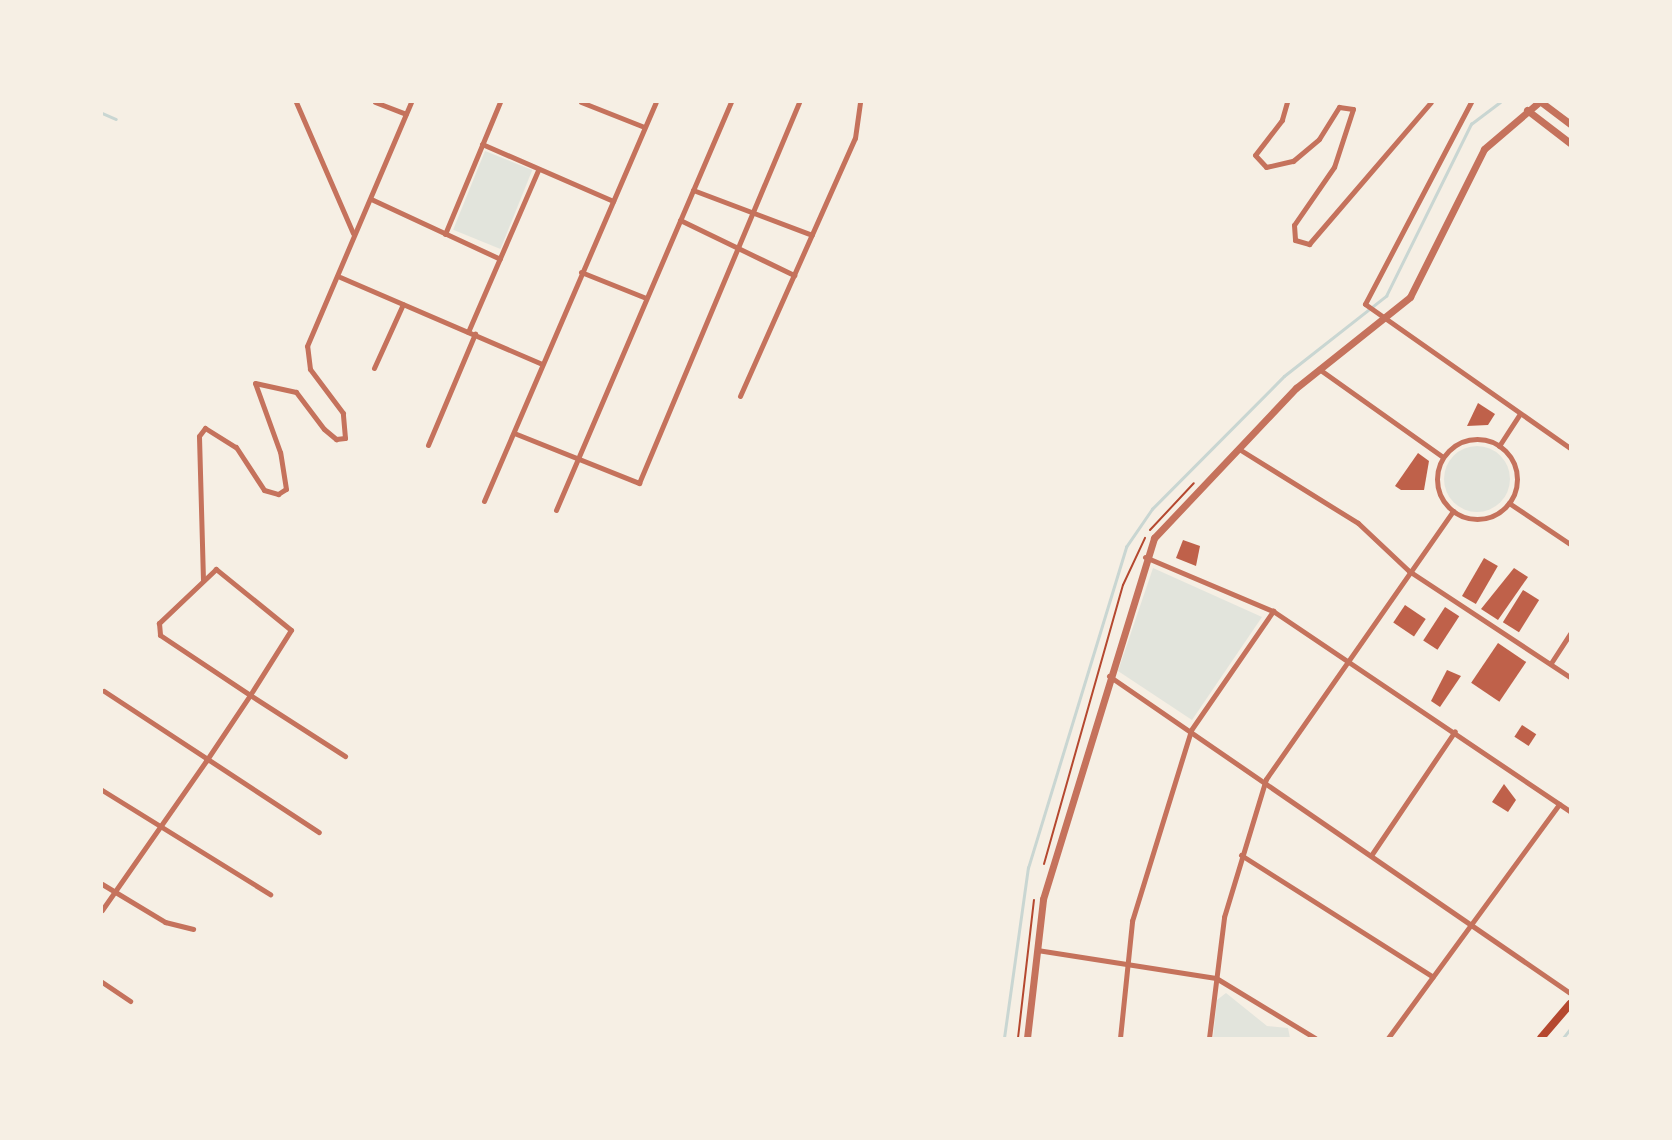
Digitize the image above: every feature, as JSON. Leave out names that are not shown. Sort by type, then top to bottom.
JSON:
[{"type":"main road","points":[[1541,1038],[1570,1004]]},
{"type":"street","points":[[296,102],[353,233]]},
{"type":"street","points":[[375,102],[406,114]]},
{"type":"street","points":[[203,580],[199,436],[205,428],[236,447],[264,490],[278,494],[286,489],[280,453],[255,383],[296,392],[324,429],[335,439],[345,438],[343,414],[306,358],[315,329],[340,277],[353,233],[371,199],[411,102]]},
{"type":"street","points":[[445,234],[500,102]]},
{"type":"street","points":[[581,102],[645,127]]},
{"type":"street","points":[[485,500],[656,102]]},
{"type":"street","points":[[556,510],[731,102]]},
{"type":"street","points":[[514,433],[639,483],[799,102]]},
{"type":"street","points":[[740,396],[855,138],[860,102]]},
{"type":"street","points":[[1287,102],[1282,120],[1255,155],[1266,167],[1293,160],[1319,139],[1339,107],[1353,109],[1334,167],[1294,225],[1295,240],[1309,244],[1431,102]]},
{"type":"street","points":[[1471,102],[1428,176],[1389,268],[1364,304],[1383,322],[1570,448]]},
{"type":"street","points":[[1027,1038],[1043,899],[1145,557],[1171,517],[1319,369],[1383,322],[1410,297],[1484,149],[1527,110],[1540,102],[1570,124]]},
{"type":"street","points":[[1527,110],[1570,143]]},
{"type":"street","points":[[482,144],[613,201]]},
{"type":"street","points":[[428,445],[500,259],[538,170]]},
{"type":"street","points":[[693,190],[812,234]]},
{"type":"street","points":[[371,199],[500,259]]},
{"type":"street","points":[[680,220],[794,275]]},
{"type":"street","points":[[582,272],[646,298]]},
{"type":"street","points":[[340,277],[542,364]]},
{"type":"street","points":[[374,368],[402,304]]},
{"type":"street","points":[[1319,369],[1443,457]]},
{"type":"street","points":[[1499,446],[1520,414]]},
{"type":"street","points":[[1465,441],[1499,446],[1517,479],[1509,503],[1489,517],[1453,511],[1438,491],[1443,457],[1465,441]]},
{"type":"street","points":[[1239,449],[1358,523],[1409,572],[1570,677]]},
{"type":"street","points":[[1509,503],[1570,544]]},
{"type":"street","points":[[1209,1038],[1216,978],[1241,855],[1266,779],[1453,511]]},
{"type":"street","points":[[1145,557],[1273,611],[1350,659],[1570,811]]},
{"type":"street","points":[[102,910],[250,695],[290,626],[216,569],[157,629],[250,695],[345,756]]},
{"type":"street","points":[[1120,1038],[1132,921],[1191,730],[1273,611]]},
{"type":"street","points":[[1552,663],[1570,634]]},
{"type":"street","points":[[1109,676],[1266,779],[1570,993]]},
{"type":"street","points":[[104,691],[206,761],[319,832]]},
{"type":"street","points":[[1372,854],[1455,731]]},
{"type":"street","points":[[102,790],[270,894]]},
{"type":"street","points":[[1388,1038],[1559,804]]},
{"type":"street","points":[[1241,855],[1433,977]]},
{"type":"street","points":[[102,884],[165,922],[193,929]]},
{"type":"street","points":[[1037,950],[1216,978],[1315,1038]]},
{"type":"street","points":[[102,982],[130,1001]]},
{"type":"street","points":[[1298,1038],[1304,1032]]},
{"type":"path","points":[[1043,869],[1124,585],[1150,529],[1198,479]]},
{"type":"path","points":[[1017,1038],[1036,893]]},
{"type":"shaded area","points":[[485,151],[532,170],[500,249],[453,230]]},
{"type":"shaded area","points":[[1483,446],[1501,455],[1508,466],[1508,492],[1501,503],[1490,510],[1471,512],[1453,503],[1446,492],[1444,473],[1453,455],[1464,448]]},
{"type":"shaded area","points":[[1153,568],[1262,617],[1192,720],[1118,671]]},
{"type":"shaded area","points":[[1226,993],[1267,1026],[1288,1028],[1290,1038],[1213,1038],[1217,1000]]},
{"type":"building","points":[[1478,403],[1495,414],[1488,425],[1467,426]]},
{"type":"building","points":[[1418,453],[1429,461],[1424,490],[1401,490],[1395,486]]},
{"type":"building","points":[[1183,540],[1200,546],[1196,566],[1176,558]]},
{"type":"building","points":[[1484,558],[1498,566],[1476,604],[1462,596]]},
{"type":"building","points":[[1514,568],[1528,577],[1498,620],[1481,609]]},
{"type":"building","points":[[1523,590],[1539,600],[1519,632],[1503,622]]},
{"type":"building","points":[[1405,605],[1426,619],[1414,636],[1393,622]]},
{"type":"building","points":[[1445,607],[1459,616],[1437,650],[1423,641]]},
{"type":"building","points":[[1498,643],[1526,662],[1499,702],[1471,683]]},
{"type":"building","points":[[1447,670],[1461,676],[1440,707],[1431,701]]},
{"type":"building","points":[[1522,725],[1536,734],[1529,746],[1514,737]]},
{"type":"building","points":[[1504,784],[1516,800],[1508,812],[1492,802]]},
{"type":"waterway","points":[[1004,1038],[1028,868],[1126,547],[1152,509],[1284,376],[1386,296],[1471,124],[1500,102]]},
{"type":"waterway","points":[[102,113],[116,119]]},
{"type":"waterway","points":[[1563,1038],[1570,1029]]}]
